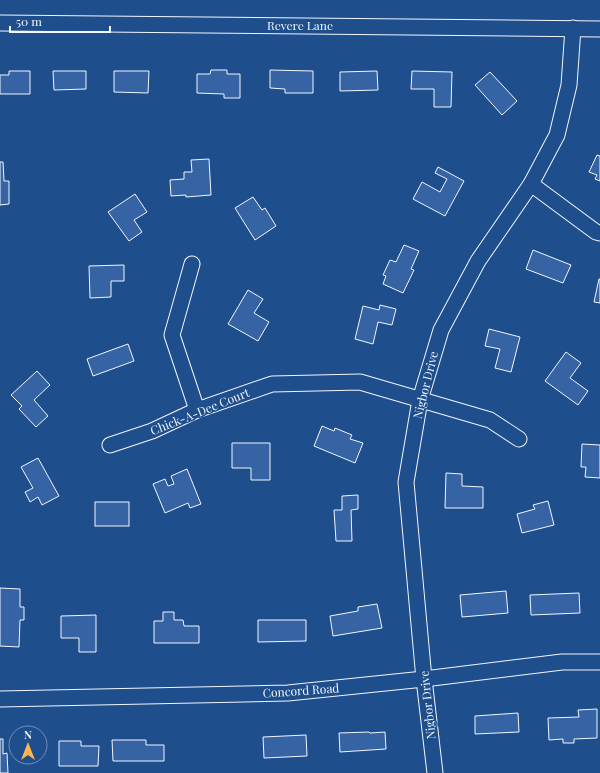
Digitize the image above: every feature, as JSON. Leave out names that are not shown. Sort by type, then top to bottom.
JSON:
[{"type":"street","name":"Revere Lane","points":[[0,23],[600,28]]},
{"type":"street","name":"Nigbor Drive","points":[[435,773],[424,680],[406,482],[420,400],[441,330],[478,261],[532,184],[557,135],[569,85],[573,28]]},
{"type":"street","points":[[532,184],[600,234]]},
{"type":"street","points":[[192,264],[172,335],[197,410]]},
{"type":"street","name":"Chick-A-Dee Court","points":[[110,445],[152,432],[197,410],[272,384],[360,382],[490,420],[519,439]]},
{"type":"street","name":"Concord Road","points":[[0,699],[288,693],[424,680],[562,662],[600,662]]},
{"type":"building","points":[[211,70],[227,70],[227,74],[240,74],[240,98],[224,98],[224,94],[197,93],[197,74],[210,74]]},
{"type":"building","points":[[270,70],[313,71],[313,93],[285,93],[285,89],[270,88]]},
{"type":"building","points":[[9,71],[30,71],[30,94],[0,94],[0,75],[9,75]]},
{"type":"building","points":[[53,71],[86,71],[86,89],[54,90]]},
{"type":"building","points":[[114,71],[149,71],[148,93],[114,92]]},
{"type":"building","points":[[377,71],[378,90],[340,91],[340,72]]},
{"type":"building","points":[[412,71],[452,72],[451,107],[434,107],[434,89],[411,89]]},
{"type":"building","points":[[490,72],[517,101],[502,115],[475,85]]},
{"type":"building","points":[[597,155],[600,156],[600,181],[595,179],[597,175],[589,172]]},
{"type":"building","points":[[209,159],[211,195],[186,197],[186,195],[171,196],[170,180],[184,179],[184,172],[192,172],[191,160]]},
{"type":"building","points":[[0,162],[3,162],[4,181],[9,181],[9,204],[0,205]]},
{"type":"building","points":[[438,167],[464,181],[445,216],[413,199],[422,182],[440,192],[447,179],[435,173]]},
{"type":"building","points":[[135,194],[147,212],[134,220],[142,232],[129,241],[108,212]]},
{"type":"building","points":[[253,197],[262,210],[265,208],[276,226],[255,240],[235,208]]},
{"type":"building","points":[[404,245],[419,251],[411,269],[414,270],[403,293],[383,284],[386,276],[383,275],[390,260],[396,262]]},
{"type":"building","points":[[533,250],[571,265],[563,283],[526,269]]},
{"type":"building","points":[[124,265],[124,281],[111,281],[111,297],[90,298],[89,266]]},
{"type":"building","points":[[600,279],[600,303],[594,302]]},
{"type":"building","points":[[248,290],[263,299],[254,313],[269,322],[258,341],[228,324]]},
{"type":"building","points":[[380,305],[396,309],[392,325],[378,322],[373,344],[355,339],[363,306],[379,310]]},
{"type":"building","points":[[489,329],[520,337],[511,372],[495,368],[500,349],[485,346]]},
{"type":"building","points":[[128,344],[134,361],[93,376],[87,359]]},
{"type":"building","points":[[566,352],[581,363],[570,378],[588,391],[578,405],[545,381]]},
{"type":"building","points":[[37,371],[50,385],[34,400],[48,416],[36,427],[19,409],[22,406],[11,395]]},
{"type":"building","points":[[322,426],[334,431],[335,428],[352,435],[350,439],[363,443],[355,463],[314,446]]},
{"type":"building","points":[[232,443],[270,443],[270,480],[251,480],[251,468],[232,468]]},
{"type":"building","points":[[582,444],[600,445],[600,478],[585,477],[586,467],[581,467]]},
{"type":"building","points":[[38,458],[59,496],[42,505],[38,497],[30,502],[25,492],[33,488],[21,467]]},
{"type":"building","points":[[187,469],[201,504],[190,508],[188,503],[165,513],[153,484],[165,479],[168,486],[174,484],[171,476]]},
{"type":"building","points":[[446,473],[462,474],[462,486],[483,487],[483,508],[445,508]]},
{"type":"building","points":[[358,495],[358,509],[351,510],[352,541],[336,541],[334,510],[342,510],[342,496]]},
{"type":"building","points":[[548,501],[554,525],[522,533],[517,514],[535,509],[533,505]]},
{"type":"building","points":[[95,502],[129,502],[129,526],[95,526]]},
{"type":"building","points":[[0,588],[20,589],[20,607],[24,607],[24,620],[20,620],[19,647],[0,646]]},
{"type":"building","points":[[506,591],[508,613],[462,617],[460,595]]},
{"type":"building","points":[[579,593],[580,613],[531,615],[530,595]]},
{"type":"building","points":[[377,604],[382,628],[333,636],[330,616],[358,611],[358,607]]},
{"type":"building","points":[[163,612],[174,612],[174,620],[183,620],[184,626],[199,626],[199,643],[154,643],[154,621],[163,621]]},
{"type":"building","points":[[96,615],[96,652],[79,652],[79,638],[61,638],[61,616]]},
{"type":"building","points":[[258,620],[306,620],[306,641],[258,642]]},
{"type":"building","points":[[597,709],[597,738],[574,739],[574,743],[563,743],[563,739],[549,740],[548,718],[579,717],[578,710]]},
{"type":"building","points":[[518,713],[519,732],[475,734],[475,716]]},
{"type":"building","points":[[385,732],[386,749],[340,752],[339,733]]},
{"type":"building","points":[[306,735],[307,756],[264,758],[263,737]]},
{"type":"building","points":[[0,739],[3,739],[3,754],[7,753],[8,773],[0,773]]},
{"type":"building","points":[[112,740],[146,740],[146,745],[164,745],[164,761],[113,761]]},
{"type":"building","points":[[59,741],[81,741],[81,746],[99,746],[98,766],[59,766]]}]
